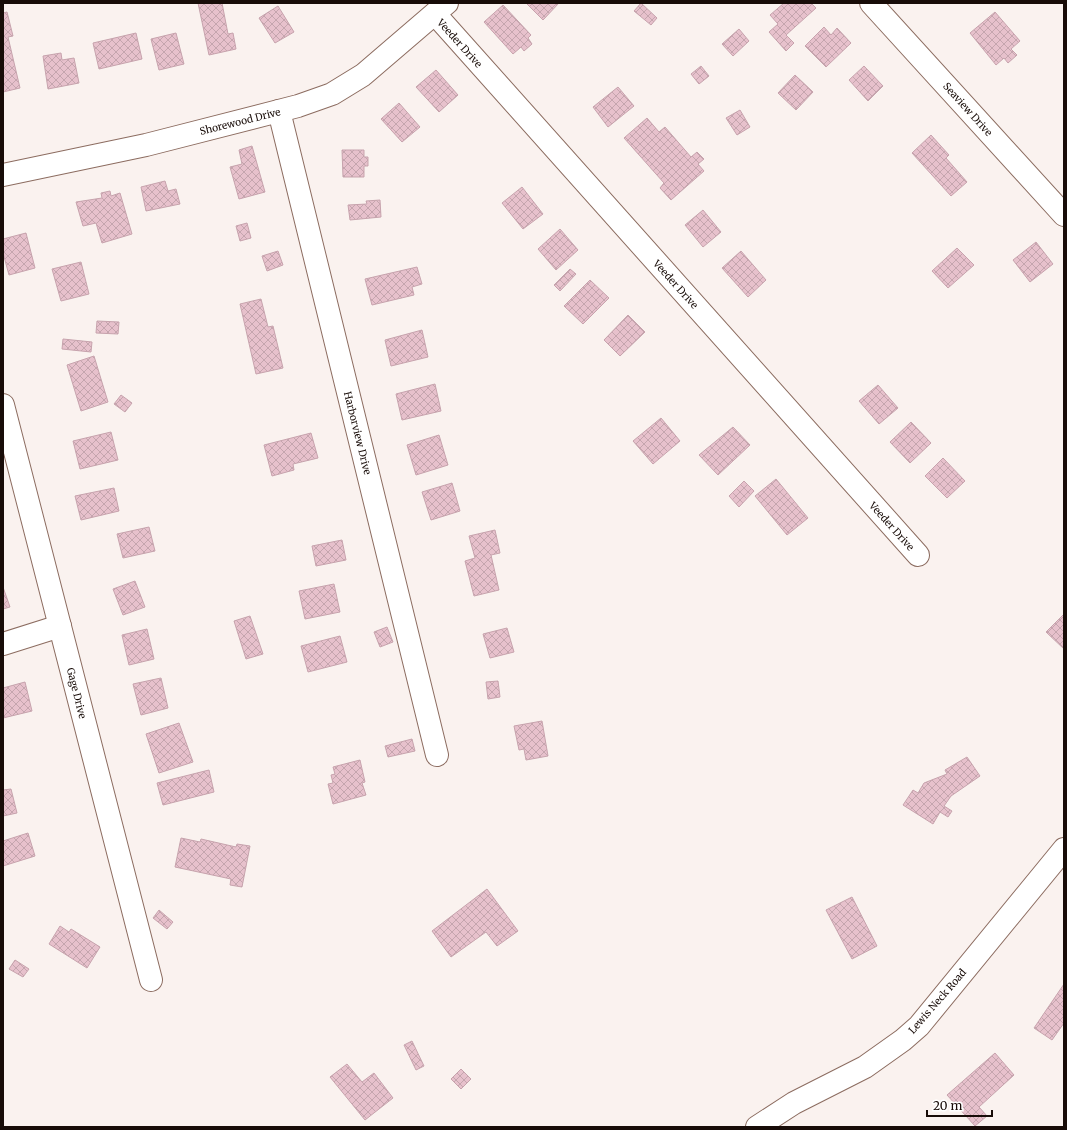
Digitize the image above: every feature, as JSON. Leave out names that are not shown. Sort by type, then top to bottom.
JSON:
[{"type":"street","name":"Seaview Drive","points":[[871,3],[1064,215]]},
{"type":"street","name":"Shorewood Drive","points":[[3,175],[146,145],[279,111],[332,94],[363,75],[441,8]]},
{"type":"street","name":"Veeder Drive","points":[[441,8],[918,555]]},
{"type":"street","name":"Harborview Drive","points":[[279,111],[437,755]]},
{"type":"street","name":"Gage Drive","points":[[3,405],[151,980]]},
{"type":"street","points":[[3,644],[60,626]]},
{"type":"street","name":"Lewis Neck Road","points":[[757,1127],[794,1103],[865,1067],[919,1026],[1064,849]]},
{"type":"building","points":[[198,3],[222,3],[228,34],[233,33],[236,49],[209,55]]},
{"type":"building","points":[[526,3],[559,3],[543,20]]},
{"type":"building","points":[[641,3],[657,18],[651,25],[634,11]]},
{"type":"building","points":[[784,3],[811,3],[816,8],[786,35],[794,43],[786,51],[769,32],[778,24],[770,15]]},
{"type":"building","points":[[503,5],[531,35],[528,38],[532,44],[524,51],[521,47],[513,54],[484,22]]},
{"type":"building","points":[[278,6],[294,32],[275,43],[259,18]]},
{"type":"building","points":[[7,12],[13,36],[8,37],[20,88],[3,92],[3,13]]},
{"type":"building","points":[[995,12],[1020,41],[1011,49],[1017,55],[1008,63],[1004,58],[996,65],[970,33]]},
{"type":"building","points":[[824,27],[831,35],[837,28],[851,43],[826,67],[805,46]]},
{"type":"building","points":[[739,29],[749,41],[733,56],[722,44]]},
{"type":"building","points":[[136,33],[142,59],[99,69],[93,43]]},
{"type":"building","points":[[176,33],[184,64],[159,70],[151,39]]},
{"type":"building","points":[[61,53],[62,60],[74,58],[79,83],[48,89],[43,56]]},
{"type":"building","points":[[701,66],[709,76],[699,84],[691,74]]},
{"type":"building","points":[[864,66],[883,86],[868,101],[849,80]]},
{"type":"building","points":[[436,70],[458,95],[439,112],[416,87]]},
{"type":"building","points":[[795,75],[813,92],[796,110],[778,93]]},
{"type":"building","points":[[618,87],[634,106],[608,127],[593,107]]},
{"type":"building","points":[[399,103],[420,127],[402,142],[381,119]]},
{"type":"building","points":[[740,110],[750,127],[737,135],[726,118]]},
{"type":"building","points":[[647,118],[659,132],[665,127],[691,157],[697,152],[704,159],[698,164],[704,171],[671,200],[660,188],[664,183],[624,138]]},
{"type":"building","points":[[931,135],[949,155],[946,158],[967,182],[951,196],[912,153]]},
{"type":"building","points":[[252,146],[265,192],[239,199],[230,167],[242,164],[239,150]]},
{"type":"building","points":[[342,150],[364,150],[364,157],[368,157],[368,166],[364,166],[364,177],[343,177]]},
{"type":"building","points":[[165,181],[168,191],[176,189],[180,204],[146,211],[141,187]]},
{"type":"building","points":[[522,187],[543,214],[523,229],[502,203]]},
{"type":"building","points":[[110,191],[111,196],[120,193],[132,234],[102,243],[96,223],[83,226],[76,202],[102,198],[101,193]]},
{"type":"building","points":[[380,200],[381,217],[350,220],[348,205],[367,204],[366,201]]},
{"type":"building","points":[[703,210],[721,232],[703,247],[685,225]]},
{"type":"building","points":[[247,223],[251,238],[240,241],[236,226]]},
{"type":"building","points":[[560,229],[578,250],[556,270],[538,249]]},
{"type":"building","points":[[26,233],[35,268],[9,275],[3,253],[3,239]]},
{"type":"building","points":[[1036,242],[1053,264],[1030,282],[1013,260]]},
{"type":"building","points":[[957,248],[974,265],[948,288],[932,271]]},
{"type":"building","points":[[278,251],[283,265],[267,271],[262,256]]},
{"type":"building","points":[[741,251],[766,280],[748,297],[722,268]]},
{"type":"building","points":[[81,262],[89,294],[61,301],[52,269]]},
{"type":"building","points":[[417,267],[422,284],[412,287],[414,295],[372,305],[365,279]]},
{"type":"building","points":[[570,269],[576,274],[560,291],[554,285]]},
{"type":"building","points":[[590,280],[609,298],[583,324],[564,306]]},
{"type":"building","points":[[261,299],[268,327],[273,326],[283,368],[256,374],[240,304]]},
{"type":"building","points":[[628,315],[645,332],[620,356],[604,340]]},
{"type":"building","points":[[97,321],[119,322],[118,334],[96,333]]},
{"type":"building","points":[[422,330],[428,357],[391,366],[385,340]]},
{"type":"building","points":[[63,339],[92,342],[91,352],[62,349]]},
{"type":"building","points":[[94,356],[108,402],[81,411],[67,365]]},
{"type":"building","points":[[435,384],[441,411],[402,420],[396,394]]},
{"type":"building","points":[[878,385],[898,408],[879,424],[859,401]]},
{"type":"building","points":[[121,395],[132,403],[125,412],[114,404]]},
{"type":"building","points":[[661,418],[680,441],[653,464],[633,441]]},
{"type":"building","points":[[911,422],[931,443],[910,463],[890,442]]},
{"type":"building","points":[[733,427],[750,445],[718,475],[699,455]]},
{"type":"building","points":[[111,432],[118,460],[80,469],[73,441]]},
{"type":"building","points":[[311,433],[318,458],[293,464],[294,470],[272,476],[264,445]]},
{"type":"building","points":[[439,435],[448,465],[416,475],[407,445]]},
{"type":"building","points":[[943,458],[965,481],[947,498],[925,476]]},
{"type":"building","points":[[776,479],[808,518],[787,535],[755,496]]},
{"type":"building","points":[[744,481],[754,491],[739,507],[729,496]]},
{"type":"building","points":[[452,483],[460,511],[431,520],[422,492]]},
{"type":"building","points":[[114,488],[119,511],[81,520],[75,496]]},
{"type":"building","points":[[149,527],[155,551],[123,558],[117,534]]},
{"type":"building","points":[[495,530],[500,553],[491,555],[499,590],[474,596],[465,561],[475,558],[469,536]]},
{"type":"building","points":[[342,540],[346,560],[316,566],[312,546]]},
{"type":"building","points":[[135,581],[145,607],[123,615],[113,589]]},
{"type":"building","points":[[334,584],[340,612],[305,619],[299,591]]},
{"type":"building","points":[[3,587],[10,607],[3,609]]},
{"type":"building","points":[[1064,614],[1064,649],[1046,632]]},
{"type":"building","points":[[250,616],[263,654],[246,659],[234,621]]},
{"type":"building","points":[[387,627],[393,642],[380,647],[374,632]]},
{"type":"building","points":[[507,628],[514,652],[490,658],[483,634]]},
{"type":"building","points":[[147,629],[154,659],[129,665],[122,635]]},
{"type":"building","points":[[340,636],[347,662],[308,672],[301,646]]},
{"type":"building","points":[[161,678],[168,708],[141,715],[133,684]]},
{"type":"building","points":[[498,681],[500,697],[488,699],[486,682]]},
{"type":"building","points":[[25,682],[32,711],[3,718],[3,688]]},
{"type":"building","points":[[542,721],[548,756],[526,760],[524,749],[519,750],[514,726]]},
{"type":"building","points":[[179,723],[193,762],[159,773],[146,734]]},
{"type":"building","points":[[412,739],[415,751],[388,757],[385,746]]},
{"type":"building","points":[[967,757],[980,776],[951,796],[944,806],[952,811],[948,817],[940,812],[933,824],[903,805],[913,790],[918,793],[924,783],[947,774],[945,770]]},
{"type":"building","points":[[360,760],[365,782],[362,783],[366,795],[333,804],[328,784],[333,783],[331,775],[335,774],[333,767]]},
{"type":"building","points":[[209,770],[214,792],[163,805],[157,783]]},
{"type":"building","points":[[11,789],[17,813],[3,816],[3,790]]},
{"type":"building","points":[[28,833],[35,856],[3,866],[3,841]]},
{"type":"building","points":[[181,838],[200,842],[201,839],[236,847],[237,844],[250,846],[242,887],[230,885],[231,879],[175,867]]},
{"type":"building","points":[[487,889],[518,931],[497,946],[486,932],[451,957],[432,931]]},
{"type":"building","points":[[852,897],[877,946],[852,959],[826,910]]},
{"type":"building","points":[[159,910],[173,922],[167,929],[153,918]]},
{"type":"building","points":[[60,926],[69,932],[71,929],[100,947],[87,968],[49,944]]},
{"type":"building","points":[[15,960],[29,969],[23,977],[9,969]]},
{"type":"building","points":[[1064,984],[1064,1023],[1052,1040],[1034,1028]]},
{"type":"building","points":[[412,1041],[424,1066],[416,1070],[404,1045]]},
{"type":"building","points":[[995,1053],[1014,1075],[979,1107],[987,1116],[975,1126],[947,1095]]},
{"type":"building","points":[[347,1064],[362,1082],[374,1073],[393,1098],[365,1120],[330,1077]]},
{"type":"building","points":[[461,1069],[471,1079],[461,1089],[451,1079]]}]
